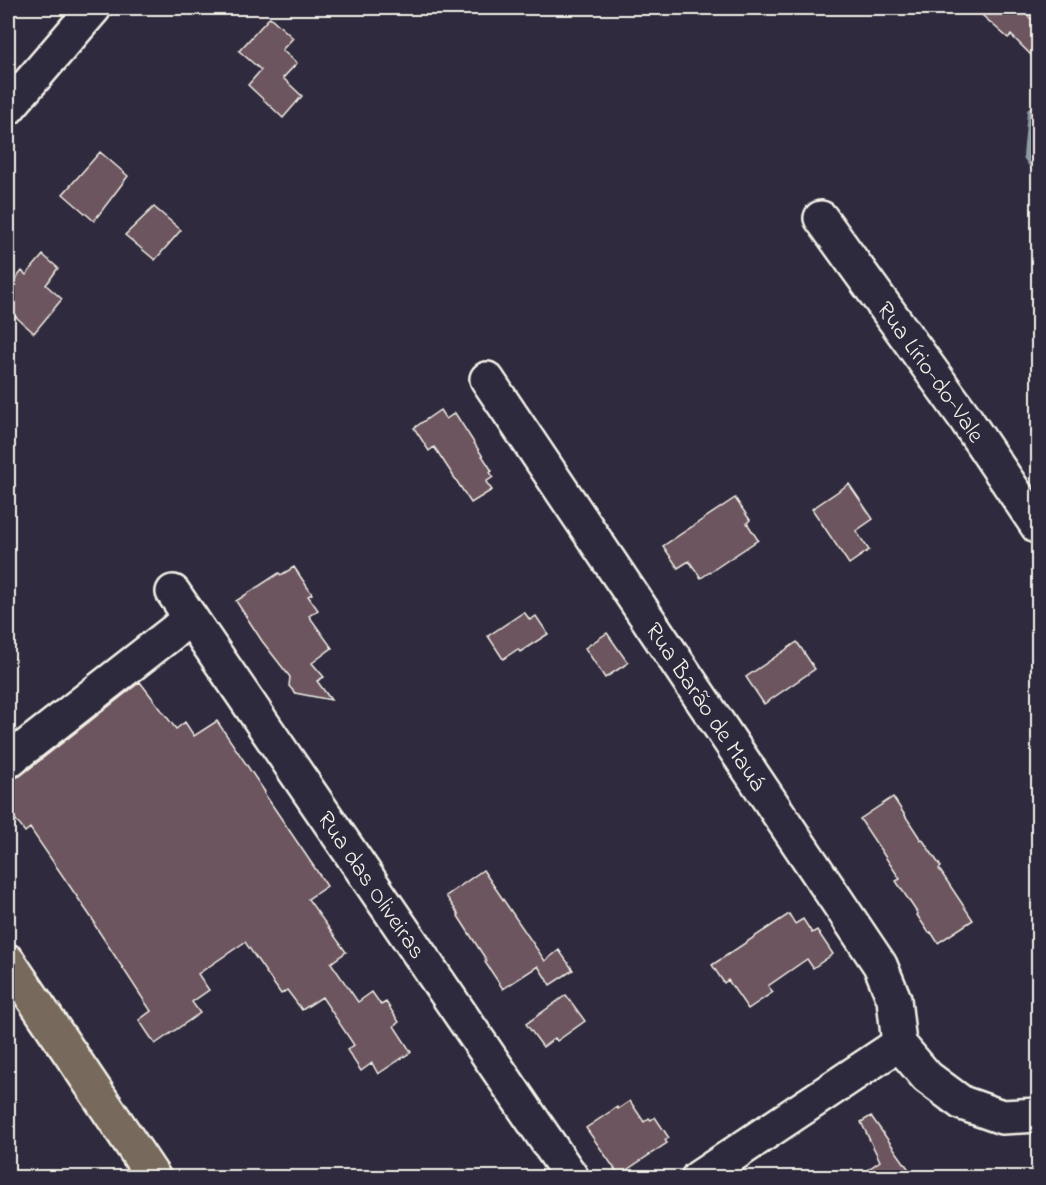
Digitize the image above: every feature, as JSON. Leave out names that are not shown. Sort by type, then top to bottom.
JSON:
[{"type":"main road","points":[[8,961],[154,1178]]},
{"type":"street","points":[[8,108],[94,8]]},
{"type":"street","name":"Rua Lírio-do-Vale","points":[[821,218],[963,415],[1038,527]]},
{"type":"street","name":"Rua Barão de Mauá","points":[[487,379],[880,965],[894,999],[899,1044]]},
{"type":"street","name":"Rua das Oliveiras","points":[[8,761],[173,632],[182,604],[572,1178]]},
{"type":"street","points":[[698,1178],[899,1044],[927,1077],[962,1103],[1002,1117],[1038,1115]]},
{"type":"building","points":[[974,8],[1019,8],[1038,25],[1038,62],[1011,35],[1008,38]]},
{"type":"building","points":[[270,17],[293,38],[282,50],[297,63],[283,78],[302,96],[283,118],[248,85],[261,70],[239,51]]},
{"type":"building","points":[[100,152],[128,176],[94,221],[63,194]]},
{"type":"building","points":[[154,207],[181,230],[155,260],[125,235]]},
{"type":"building","points":[[43,255],[58,268],[46,285],[62,299],[34,333],[8,310],[8,288],[22,271],[26,275]]},
{"type":"building","points":[[440,410],[446,419],[455,413],[492,471],[490,472],[493,477],[486,482],[492,490],[471,503],[434,447],[429,451],[414,428]]},
{"type":"building","points":[[849,484],[873,519],[856,531],[869,550],[849,564],[812,509]]},
{"type":"building","points":[[735,498],[750,520],[747,523],[758,540],[701,578],[689,561],[678,568],[663,546]]},
{"type":"building","points":[[294,567],[312,594],[308,596],[318,610],[309,616],[332,648],[312,663],[324,677],[317,681],[331,700],[295,693],[289,686],[290,677],[262,641],[236,601],[279,573],[281,575]]},
{"type":"building","points":[[524,612],[530,620],[536,616],[548,634],[520,652],[518,649],[503,659],[488,636]]},
{"type":"building","points":[[607,633],[628,663],[605,678],[585,648]]},
{"type":"building","points":[[797,642],[815,669],[764,704],[746,677]]},
{"type":"building","points":[[140,682],[176,729],[185,722],[194,736],[217,721],[327,886],[308,899],[346,952],[331,963],[358,1002],[372,992],[381,1005],[386,1002],[399,1022],[394,1026],[411,1052],[378,1074],[372,1063],[361,1071],[347,1050],[354,1045],[322,997],[302,1010],[287,990],[281,994],[245,942],[198,974],[209,990],[192,1002],[200,1013],[155,1044],[139,1020],[151,1011],[95,923],[30,828],[25,832],[8,810],[8,779],[20,776]]},
{"type":"building","points":[[893,797],[941,867],[939,869],[973,920],[938,943],[917,915],[896,881],[900,879],[860,819]]},
{"type":"building","points":[[483,870],[545,961],[559,950],[573,970],[550,985],[538,966],[503,989],[446,896]]},
{"type":"building","points":[[789,914],[795,924],[803,919],[812,933],[817,930],[833,954],[813,968],[807,959],[768,986],[773,992],[748,1009],[728,980],[724,983],[712,965]]},
{"type":"building","points":[[566,995],[585,1021],[557,1041],[555,1038],[543,1047],[526,1024]]},
{"type":"building","points":[[630,1101],[644,1122],[655,1117],[669,1138],[665,1140],[667,1143],[619,1175],[586,1128]]},
{"type":"building","points":[[871,1116],[915,1178],[856,1178],[880,1161],[861,1122]]},
{"type":"waterway","points":[[1031,112],[1027,156],[1038,173]]}]
